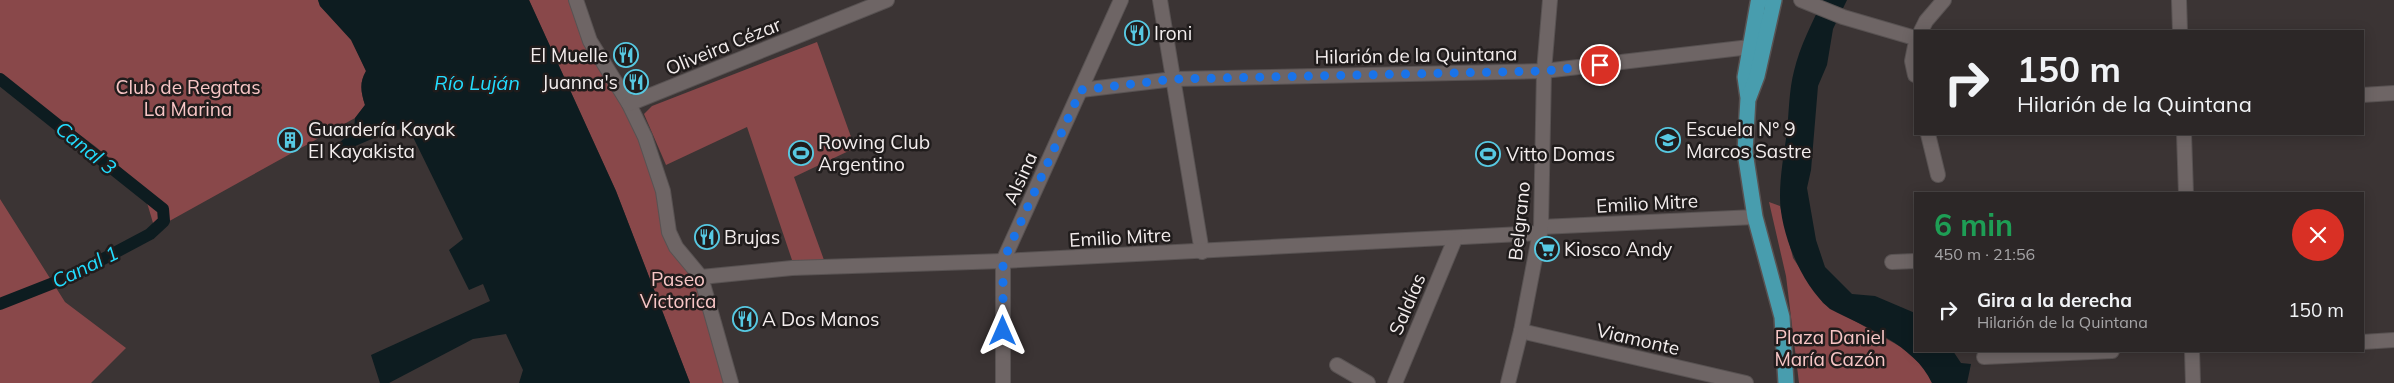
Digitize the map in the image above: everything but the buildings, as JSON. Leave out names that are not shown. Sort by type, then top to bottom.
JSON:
[{"type":"main road","points":[[1760,0],[1745,77],[1748,98],[1744,152],[1755,217],[1782,317],[1786,383]]},
{"type":"main road","points":[[1748,98],[1758,76],[1774,0]]},
{"type":"street","points":[[576,0],[590,42],[629,104],[645,137],[663,191],[669,232],[676,247],[702,276],[731,383]]},
{"type":"street","name":"Oliveira Cézar","points":[[629,104],[887,0]]},
{"type":"street","name":"Alsina","points":[[1003,383],[1003,261],[1121,0]]},
{"type":"street","points":[[1160,0],[1202,252]]},
{"type":"street","name":"Belgrano","points":[[1508,383],[1521,331],[1540,230],[1544,71],[1550,0]]},
{"type":"street","points":[[1922,30],[1926,21],[1944,0]]},
{"type":"street","points":[[2179,0],[2180,30]]},
{"type":"street","points":[[1804,1],[1843,17],[1914,38]]},
{"type":"street","name":"Hilarión de la Quintana","points":[[1081,90],[1174,79],[1544,71],[1750,47]]},
{"type":"street","points":[[1914,51],[1912,61],[1914,70]]},
{"type":"street","points":[[2364,95],[2394,93]]},
{"type":"street","points":[[1928,135],[1938,175]]},
{"type":"street","points":[[2184,135],[2186,192]]},
{"type":"street","name":"Emilio Mitre","points":[[702,276],[792,268],[1003,261],[1455,239],[1540,230],[1755,217]]},
{"type":"street","name":"Saldías","points":[[1395,383],[1455,239]]},
{"type":"street","points":[[1892,262],[1914,261]]},
{"type":"street","name":"Viamonte","points":[[1521,331],[1746,383]]},
{"type":"street","points":[[2364,342],[2394,340]]},
{"type":"street","points":[[1984,357],[2091,352]]},
{"type":"street","points":[[2192,352],[2193,383]]},
{"type":"street","points":[[1337,365],[1368,383]]},
{"type":"green space","name":"Club de Regatas La Marina","points":[[0,0],[318,0],[320,6],[352,40],[366,71],[361,88],[365,105],[355,118],[155,229],[144,196],[135,182],[120,167],[79,134],[0,81]]},
{"type":"green space","name":"Paseo Victorica","points":[[529,0],[571,0],[577,25],[585,44],[610,82],[641,140],[659,194],[694,272],[726,383],[690,383],[616,191]]},
{"type":"green space","name":"Rowing Club Argentino","points":[[817,42],[855,148],[794,177],[824,260],[792,260],[747,127],[666,165],[644,114],[652,106]]},
{"type":"green space","points":[[0,199],[65,302],[126,348],[91,383],[0,383]]},
{"type":"green space","name":"Plaza Daniel María Cazón","points":[[1769,202],[1780,206],[1793,258],[1823,303],[1901,347],[1925,368],[1932,383],[1799,383],[1786,276]]},
{"type":"water","name":"Río Luján","points":[[318,0],[529,0],[616,191],[690,383],[519,383],[523,370],[506,334],[473,339],[389,383],[380,383],[371,355],[490,301],[483,284],[469,290],[449,250],[463,239],[413,137],[401,129],[339,152],[335,150],[339,143],[354,130],[355,118],[365,105],[361,88],[366,71],[351,40],[320,6]]},
{"type":"water","points":[[1823,0],[1847,0],[1833,29],[1827,65],[1818,86],[1811,170],[1807,188],[1816,240],[1825,267],[1852,294],[1875,296],[1914,313],[1914,352],[1954,352],[1961,363],[1971,364],[1967,383],[1932,383],[1924,369],[1901,347],[1888,338],[1830,309],[1810,287],[1794,258],[1788,242],[1781,211],[1781,172],[1791,86],[1794,71],[1807,35]]},
{"type":"waterway","name":"Canal 3","points":[[0,79],[163,209],[164,221],[150,234],[71,276],[0,304]]},
{"type":"place","name":"Ironi","points":[[1137,33]]},
{"type":"place","name":"El Muelle","points":[[626,55]]},
{"type":"place","name":"Juanna's","points":[[636,82]]},
{"type":"place","name":"Guardería Kayak El Kayakista","points":[[290,140]]},
{"type":"place","name":"Escuela N° 9 Marcos Sastre","points":[[1668,140]]},
{"type":"place","name":"Rowing Club Argentino","points":[[801,153]]},
{"type":"place","name":"Vitto Domas","points":[[1488,154]]},
{"type":"place","name":"Brujas","points":[[707,237]]},
{"type":"place","name":"Kiosco Andy","points":[[1547,249]]},
{"type":"place","name":"A Dos Manos","points":[[745,319]]},
{"type":"route","points":[[1003,331],[1003,261],[1081,90],[1174,79],[1544,71],[1600,65]]},
{"type":"water label","name":"Canal 1","points":[[85,267]]}]
